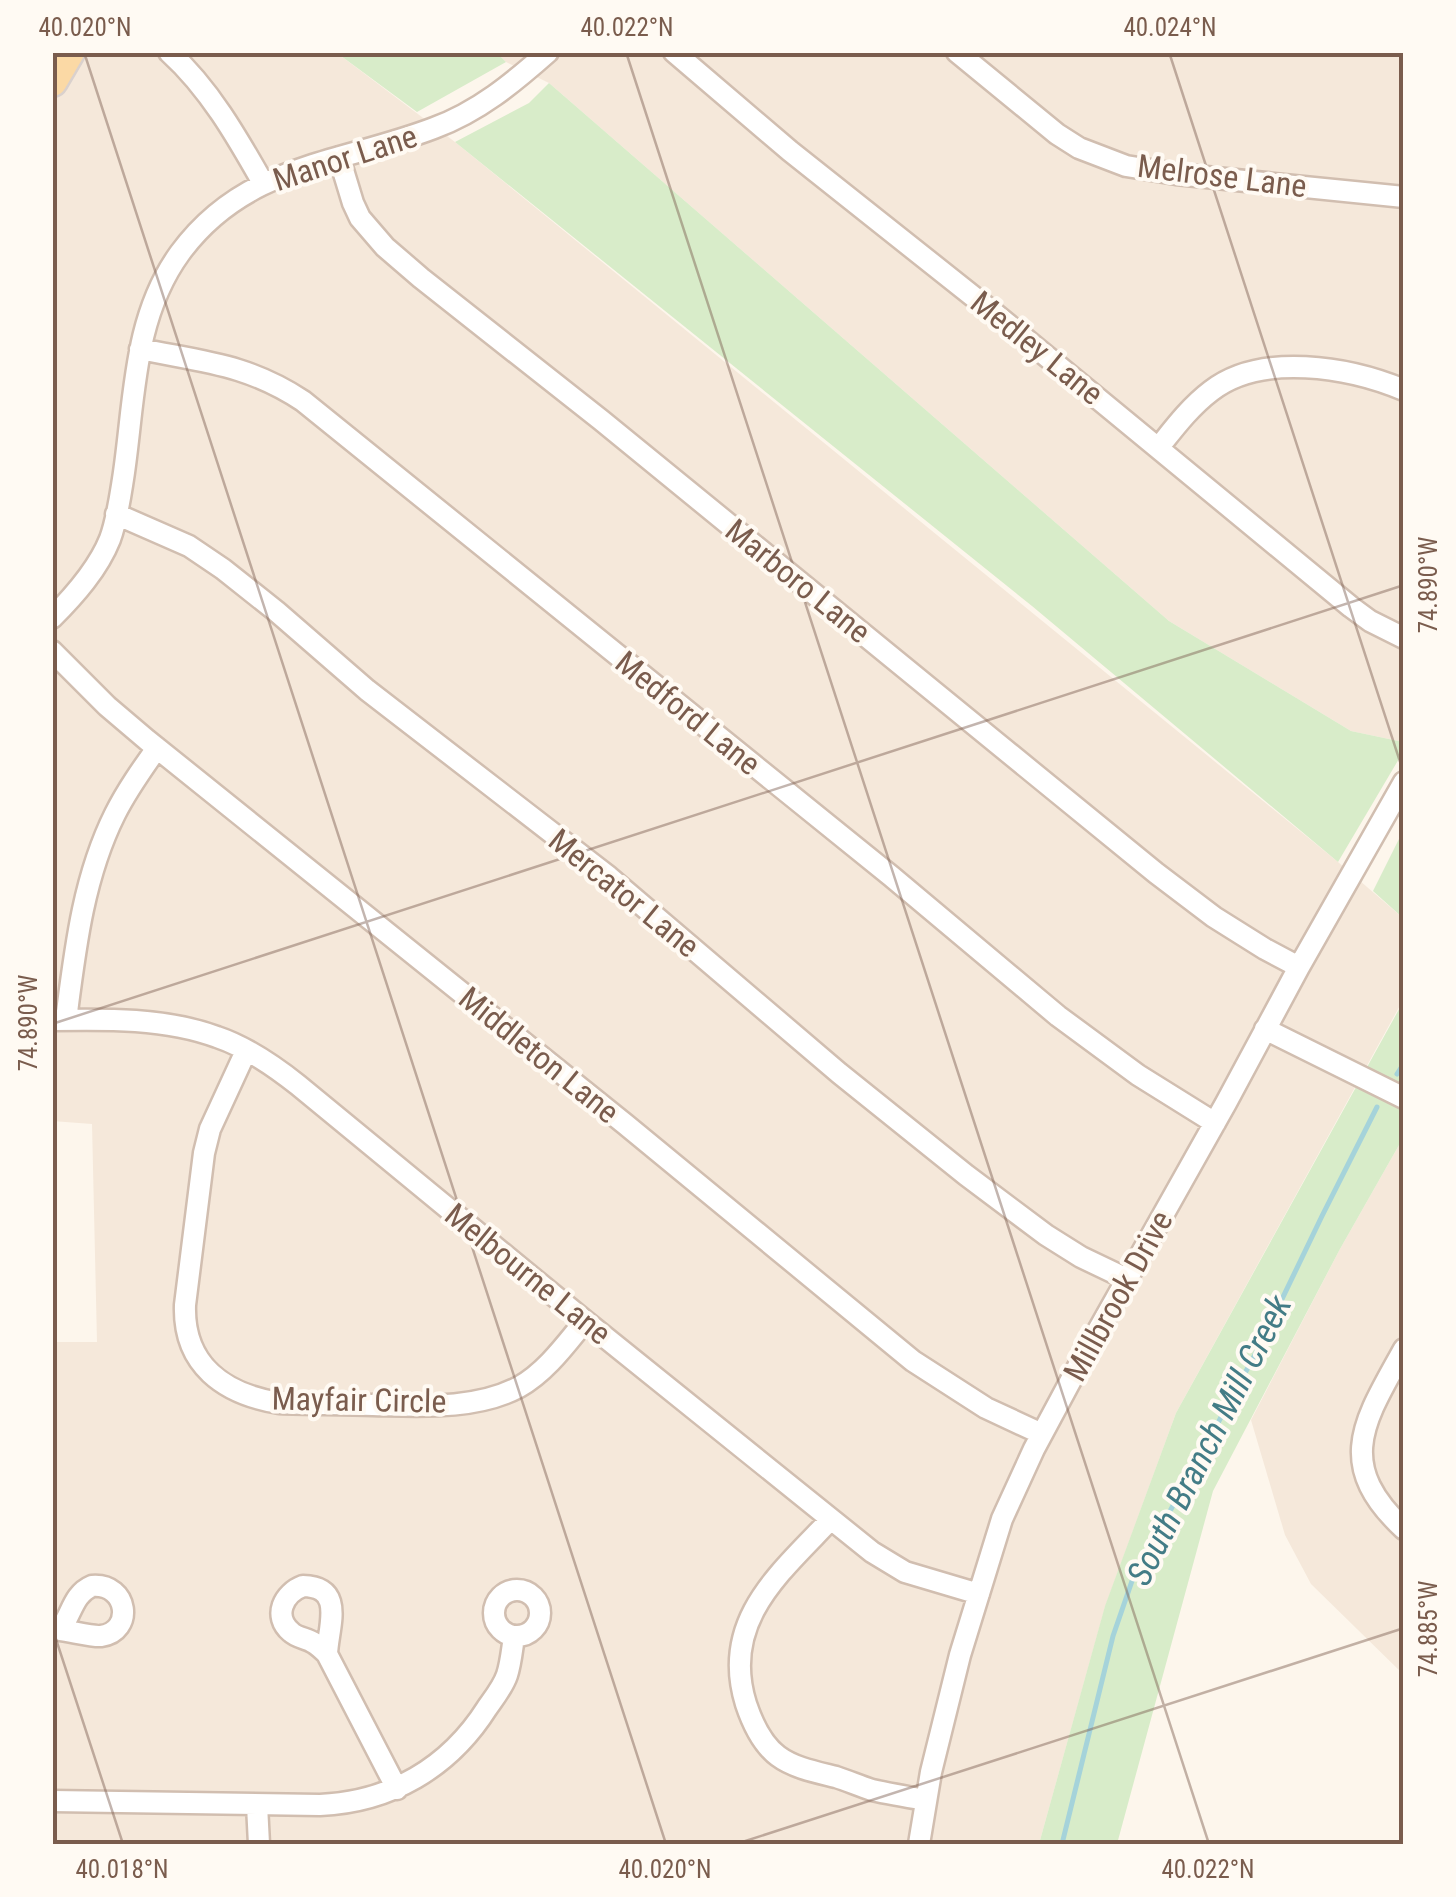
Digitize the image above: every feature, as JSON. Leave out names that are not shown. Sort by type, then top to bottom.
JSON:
[{"type":"main road","points":[[52,81],[69,52]]},
{"type":"street","points":[[169,52],[199,83],[263,183]]},
{"type":"street","name":"Manor Lane","points":[[52,618],[83,584],[112,535],[147,318],[155,295],[179,254],[207,221],[233,201],[280,175],[436,128],[459,117],[504,90],[548,52]]},
{"type":"street","name":"Medley Lane","points":[[674,52],[1351,607],[1404,638]]},
{"type":"street","name":"Melrose Lane","points":[[957,52],[1057,134],[1079,148],[1126,166],[1404,197]]},
{"type":"street","name":"Marboro Lane","points":[[339,157],[360,218],[385,247],[421,278],[613,429],[1156,873],[1226,924],[1299,967]]},
{"type":"street","name":"Medford Lane","points":[[140,349],[262,377],[303,401],[1058,1016],[1138,1075],[1215,1123]]},
{"type":"street","points":[[1159,448],[1185,415],[1213,389],[1251,370],[1320,370],[1367,377],[1404,390]]},
{"type":"street","name":"Mercator Lane","points":[[116,514],[189,546],[223,570],[377,698],[608,877],[839,1073],[966,1174],[1046,1235],[1081,1257],[1127,1278]]},
{"type":"street","name":"Middleton Lane","points":[[52,652],[157,748],[913,1361],[986,1408],[1042,1434]]},
{"type":"street","points":[[59,1020],[80,918],[98,856],[114,816],[157,748]]},
{"type":"street","name":"Millbrook Drive","points":[[919,1844],[960,1655],[1002,1519],[1042,1434],[1127,1278],[1404,782]]},
{"type":"street","name":"Melbourne Lane","points":[[59,1020],[176,1026],[220,1038],[279,1070],[888,1563],[922,1578],[979,1594]]},
{"type":"street","points":[[1265,1029],[1404,1098]]},
{"type":"street","name":"Mayfair Circle","points":[[246,1051],[207,1141],[185,1305],[188,1339],[195,1356],[223,1384],[258,1400],[279,1403],[414,1405],[481,1400],[522,1386],[585,1321]]},
{"type":"street","points":[[1404,1349],[1368,1417],[1361,1458],[1375,1497],[1404,1529]]},
{"type":"street","points":[[831,1519],[781,1570],[750,1619],[739,1650],[742,1685],[750,1713],[766,1745],[780,1758],[874,1790],[926,1800]]},
{"type":"street","points":[[52,1801],[258,1805],[338,1804],[374,1797],[397,1788],[444,1759],[474,1728],[508,1674],[514,1637]]},
{"type":"street","points":[[327,1654],[397,1788]]},
{"type":"street","points":[[258,1805],[258,1844]]},
{"type":"shaded area","points":[[69,53],[337,53],[455,142],[1403,918],[1403,1000],[1176,1413],[1105,1607],[1039,1844],[53,1844],[53,1342],[97,1342],[92,1124],[52,1121],[52,81]]},
{"type":"shaded area","points":[[497,53],[1403,53],[1403,742],[1351,731],[1169,621],[549,83],[506,62]]},
{"type":"shaded area","points":[[1403,1138],[1403,1674],[1311,1584],[1285,1535],[1251,1420]]},
{"type":"green space","points":[[337,53],[497,53],[506,62],[417,112]]},
{"type":"green space","points":[[549,83],[1169,621],[1351,731],[1403,742],[1403,752],[1338,862],[1032,606],[455,142],[529,103]]},
{"type":"green space","points":[[1403,831],[1403,918],[1373,891]]},
{"type":"green space","points":[[1403,1002],[1403,1138],[1213,1491],[1117,1844],[1039,1844],[1105,1606],[1176,1413]]},
{"type":"waterway","name":"South Branch Mill Creek","points":[[1397,1074],[1404,1063]]},
{"type":"waterway","name":"South Branch Mill Creek","points":[[1062,1844],[1113,1636],[1132,1581],[1257,1351],[1377,1107]]}]
